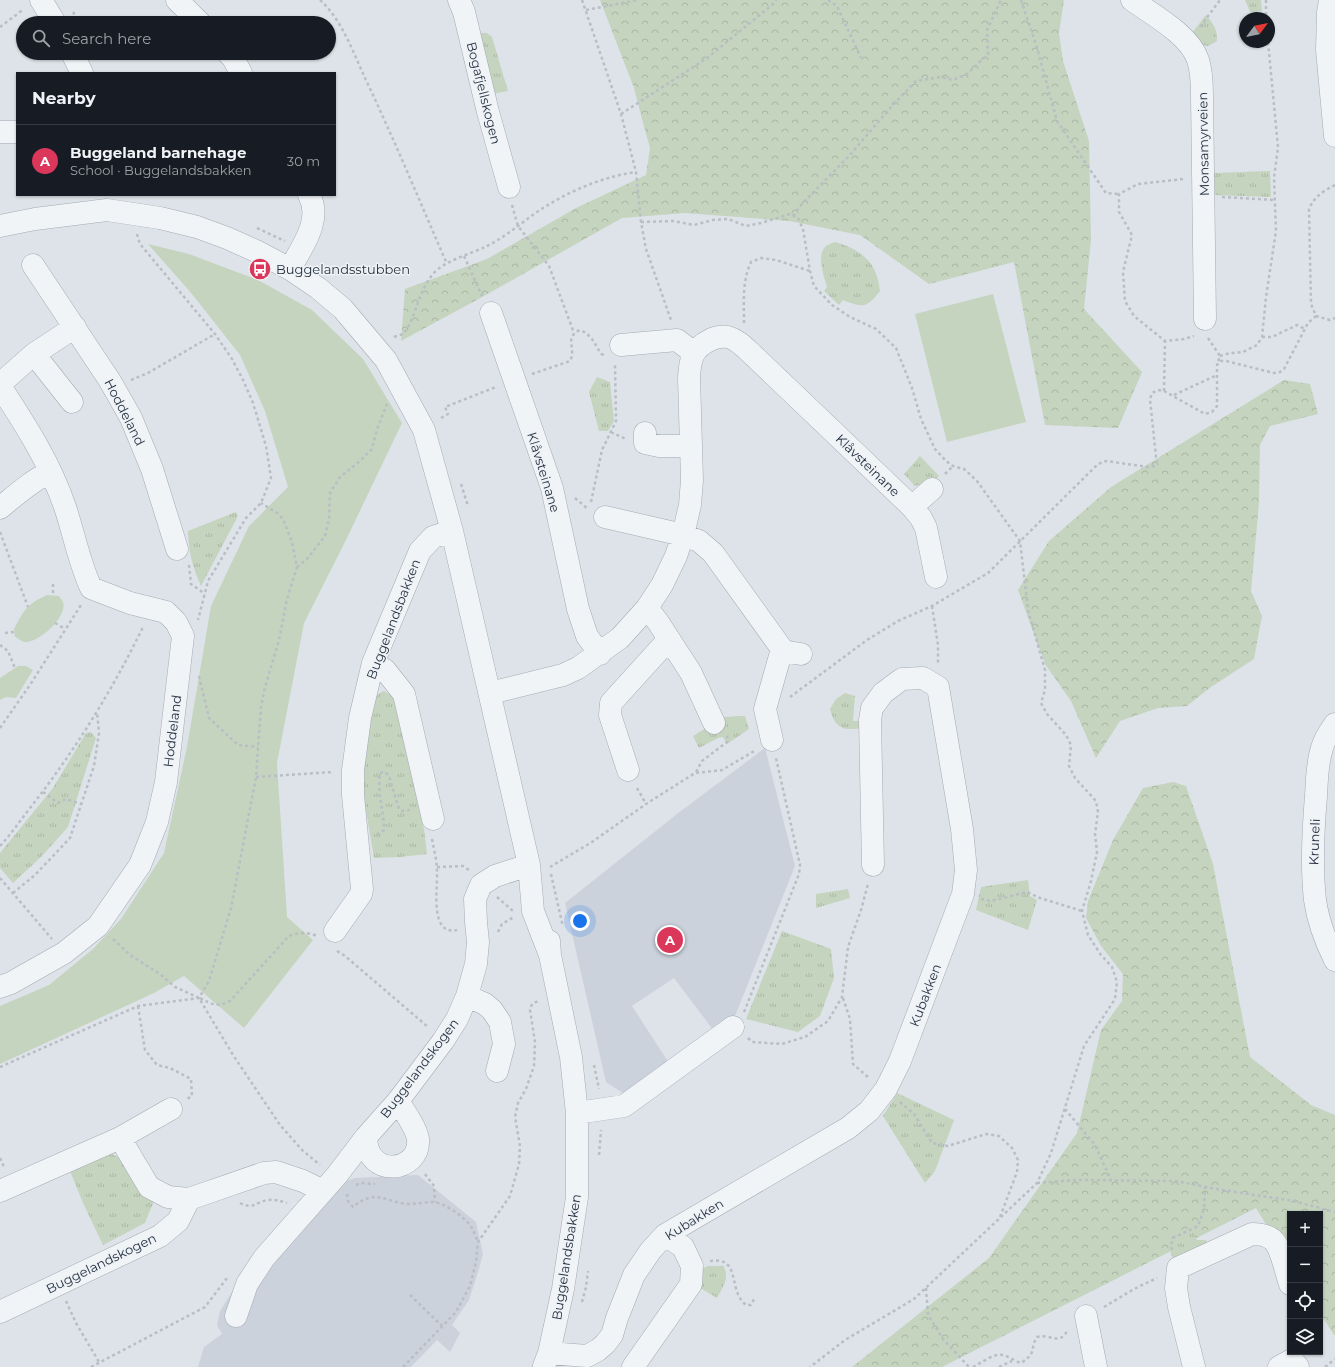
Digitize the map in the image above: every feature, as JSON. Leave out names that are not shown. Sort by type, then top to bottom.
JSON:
[{"type":"street","points":[[177,0],[193,16]]},
{"type":"street","name":"Bogafjellskogen","points":[[459,0],[464,12],[488,112],[509,187]]},
{"type":"street","name":"Monsamyrveien","points":[[1132,0],[1188,42],[1198,59],[1201,76],[1202,97],[1205,326]]},
{"type":"street","points":[[1330,0],[1331,32],[1327,50],[1335,136]]},
{"type":"street","points":[[33,4],[47,16]]},
{"type":"street","points":[[76,60],[82,72]]},
{"type":"street","points":[[234,60],[240,72]]},
{"type":"street","points":[[0,132],[16,132]]},
{"type":"street","points":[[290,270],[310,233],[314,213],[310,196]]},
{"type":"street","name":"Buggelandsbakken","points":[[0,226],[107,203],[137,213],[198,227],[256,251],[318,288],[344,309],[386,360],[424,430],[452,531],[490,693],[539,866],[533,911],[550,955],[570,1057],[577,1113],[577,1197],[563,1290],[547,1360]]},
{"type":"street","name":"Hoddeland","points":[[33,265],[114,388],[131,418],[152,469],[177,549]]},
{"type":"street","name":"Klåvsteinane","points":[[490,314],[552,488],[580,616],[587,636],[600,654]]},
{"type":"street","points":[[75,328],[34,354],[0,385],[38,448],[50,472],[65,506],[83,571],[91,588]]},
{"type":"street","name":"Klåvsteinane","points":[[686,346],[702,344],[720,336],[728,337],[736,341],[756,357],[912,507],[921,518],[926,528],[936,577]]},
{"type":"street","points":[[490,693],[563,675],[578,668],[600,654],[620,638],[647,608],[662,585],[676,556],[690,505],[692,480],[689,378],[690,362],[686,346],[618,352]]},
{"type":"street","points":[[34,354],[72,402]]},
{"type":"street","points":[[645,433],[645,443],[659,446],[692,446]]},
{"type":"street","points":[[0,508],[21,491],[50,472]]},
{"type":"street","name":"Klåvsteinane","points":[[912,507],[932,489]]},
{"type":"street","points":[[597,514],[683,535],[698,542],[713,553],[791,652],[765,709],[772,740]]},
{"type":"street","name":"Buggelandsbakken","points":[[329,939],[357,901],[362,889],[353,795],[353,770],[360,718],[373,663],[420,551],[433,537],[452,531]]},
{"type":"street","name":"Hoddeland","points":[[0,987],[11,983],[64,953],[98,926],[140,864],[157,822],[166,782],[183,636],[176,622],[166,612],[130,603],[91,588]]},
{"type":"street","points":[[647,608],[658,622],[691,673],[714,722]]},
{"type":"street","points":[[628,770],[610,715],[611,703],[669,639]]},
{"type":"street","points":[[373,663],[385,670],[404,694],[426,820]]},
{"type":"street","points":[[873,865],[870,720],[872,708],[883,693],[902,679],[923,678],[938,687]]},
{"type":"street","name":"Kubakken","points":[[547,1360],[587,1356],[598,1350],[612,1335],[634,1275],[651,1250],[665,1235],[848,1128],[869,1111],[886,1089],[900,1061],[963,894],[966,870],[962,829],[938,687]]},
{"type":"street","name":"Kruneli","points":[[1335,724],[1322,748],[1319,761],[1312,841],[1315,901],[1328,947],[1335,960]]},
{"type":"street","name":"Buggelandskogen","points":[[236,1316],[247,1284],[260,1264],[337,1175],[366,1137],[398,1101],[458,1019],[467,996],[476,964],[478,942],[475,899],[482,884],[495,876],[539,866]]},
{"type":"street","points":[[467,996],[485,1004],[492,1010],[500,1022],[504,1044],[497,1071]]},
{"type":"street","points":[[577,1113],[624,1106],[733,1027]]},
{"type":"street","points":[[366,1137],[366,1146],[369,1154],[374,1161],[382,1165],[390,1167],[399,1166],[406,1163],[412,1157],[418,1141],[416,1132],[398,1101]]},
{"type":"street","points":[[0,1191],[120,1138],[171,1110]]},
{"type":"street","points":[[120,1138],[149,1186],[168,1197],[189,1199],[224,1199],[264,1173],[276,1172],[302,1181],[323,1191]]},
{"type":"street","name":"Buggelandskogen","points":[[0,1312],[160,1236],[178,1222],[189,1199]]},
{"type":"street","points":[[1194,1367],[1179,1307],[1176,1288],[1178,1268],[1252,1234],[1262,1234],[1273,1240],[1277,1246],[1290,1283]]},
{"type":"street","points":[[633,1367],[691,1284],[692,1266],[683,1247],[665,1235]]},
{"type":"street","points":[[1086,1316],[1096,1367]]},
{"type":"path","points":[[320,0],[328,8],[333,16]]},
{"type":"path","points":[[582,0],[621,114],[636,172],[641,222],[646,249],[686,346]]},
{"type":"path","points":[[586,10],[638,0]]},
{"type":"path","points":[[621,114],[707,58],[772,5],[776,0]]},
{"type":"path","points":[[828,0],[837,6],[861,58]]},
{"type":"path","points":[[793,216],[801,205],[849,156],[891,107],[916,81],[940,77],[953,80],[967,74],[988,54],[987,30],[1001,0]]},
{"type":"path","points":[[1021,0],[1036,44],[1057,121],[1106,193],[1119,194],[1138,184],[1203,177]]},
{"type":"path","points":[[1208,16],[1220,0]]},
{"type":"path","points":[[1266,0],[1266,12]]},
{"type":"path","points":[[0,27],[33,4]]},
{"type":"path","points":[[336,21],[345,36],[382,114],[447,264]]},
{"type":"path","points":[[1220,356],[1230,353],[1243,352],[1257,345],[1262,337],[1276,231],[1274,178],[1278,147],[1269,48]]},
{"type":"path","points":[[394,337],[403,334],[407,329],[428,282],[434,273],[447,264],[508,234],[539,210],[572,191],[610,178],[636,172]]},
{"type":"path","points":[[1316,316],[1311,304],[1309,209],[1312,201],[1323,191],[1335,185]]},
{"type":"path","points":[[765,709],[784,701],[867,640],[898,621],[932,606],[988,573],[1098,464],[1106,461],[1148,467],[1154,466],[1156,463],[1156,457],[1150,399],[1152,393],[1158,390],[1164,391],[1205,414],[1212,412],[1217,406],[1217,365],[1220,356],[1205,326],[1184,339],[1166,341],[1134,316],[1125,301],[1123,272],[1132,235],[1119,212],[1119,194]]},
{"type":"path","points":[[1238,198],[1274,200]]},
{"type":"path","points":[[137,213],[136,235],[140,244],[215,334],[232,359],[243,380],[253,403],[266,446],[271,478],[261,503],[246,518],[208,581],[197,624]]},
{"type":"path","points":[[641,222],[673,221],[694,225],[713,220],[728,219],[746,226],[790,214],[798,218],[803,229],[814,286],[832,305],[850,318],[876,329],[896,348],[912,388],[921,419],[935,449],[946,461],[953,466],[964,469],[977,481],[1020,541],[1028,610],[1045,670],[1045,690],[1041,703],[1047,714],[1066,735],[1071,745],[1069,766],[1075,778],[1096,801],[1098,812],[1095,834],[1097,852],[1091,881],[1082,911],[1088,935],[1101,955],[1112,967],[1117,982],[1115,999],[1084,1046],[1051,1153],[1037,1183],[914,1300],[845,1340],[810,1367]]},
{"type":"path","points":[[518,226],[550,266],[574,333]]},
{"type":"path","points":[[464,256],[490,314]]},
{"type":"path","points":[[736,341],[744,324],[744,286],[751,262],[761,258],[776,260],[810,271]]},
{"type":"path","points":[[1316,316],[1330,320],[1335,318]]},
{"type":"path","points":[[1217,365],[1221,361],[1226,361],[1274,373],[1280,372],[1284,369],[1308,324],[1316,316]]},
{"type":"path","points":[[1262,337],[1272,337],[1297,324],[1305,329]]},
{"type":"path","points":[[441,418],[448,414],[445,407],[514,380],[570,361],[573,355],[570,338],[574,333],[580,330],[586,332],[593,339],[602,354],[610,358],[618,352]]},
{"type":"path","points":[[114,388],[148,372],[215,334]]},
{"type":"path","points":[[1164,391],[1166,341]]},
{"type":"path","points":[[597,514],[602,450],[616,421],[618,352]]},
{"type":"path","points":[[1173,396],[1217,375]]},
{"type":"path","points":[[297,567],[307,559],[325,536],[329,519],[330,493],[340,477],[372,449],[397,380]]},
{"type":"path","points":[[199,998],[209,980],[231,908],[256,777],[261,707],[265,687],[279,640],[287,599],[297,567],[292,542],[283,519],[277,513],[261,503]]},
{"type":"path","points":[[0,532],[28,607]]},
{"type":"path","points":[[177,549],[189,563],[191,584],[205,594]]},
{"type":"path","points":[[53,584],[53,596]]},
{"type":"path","points":[[0,728],[30,685],[91,588]]},
{"type":"path","points":[[932,606],[938,645],[938,687]]},
{"type":"path","points":[[55,623],[65,629]]},
{"type":"path","points":[[0,846],[43,792],[87,728],[126,661],[145,623]]},
{"type":"path","points":[[5,633],[14,632]]},
{"type":"path","points":[[0,645],[8,651],[15,668]]},
{"type":"path","points":[[197,669],[209,718],[238,745],[258,747]]},
{"type":"path","points":[[13,893],[35,875],[70,838],[94,766],[99,733],[97,711]]},
{"type":"path","points":[[696,773],[702,761],[727,742],[728,739],[726,734],[720,735],[714,722]]},
{"type":"path","points":[[539,866],[592,842],[646,804],[696,773],[722,770],[772,740],[800,865],[799,874],[741,1017],[733,1027],[752,1042],[782,1044],[805,1037],[828,1022],[842,997],[848,947],[861,910],[873,865]]},
{"type":"path","points":[[256,777],[353,770]]},
{"type":"path","points":[[374,832],[379,834],[384,830],[384,817],[379,783],[380,773],[385,772],[389,776],[399,809],[426,820],[437,867],[437,916],[441,926],[455,930],[462,928]]},
{"type":"path","points":[[43,792],[58,803],[66,799],[81,804]]},
{"type":"path","points":[[437,867],[463,866]]},
{"type":"path","points":[[0,878],[64,953]]},
{"type":"path","points":[[963,894],[991,901],[1027,892],[1040,898],[1082,911]]},
{"type":"path","points":[[98,926],[130,955],[160,974],[175,987],[213,1005],[222,1005],[230,1001],[288,937],[293,934],[306,933],[329,939],[345,956],[443,1040]]},
{"type":"path","points":[[842,997],[850,1019],[853,1064],[886,1089],[914,1114],[932,1143],[948,1146],[986,1134],[999,1136],[1012,1148],[1018,1160],[1017,1172],[1000,1219]]},
{"type":"path","points":[[0,1067],[138,1006],[199,998]]},
{"type":"path","points":[[199,998],[233,1055],[280,1125],[302,1150],[320,1166]]},
{"type":"path","points":[[403,1367],[456,1312],[470,1286],[476,1262],[478,1242],[510,1196],[519,1164],[520,1146],[515,1117],[518,1103],[526,1089],[534,1066],[535,1042],[530,1010],[532,1004],[538,1001]]},
{"type":"path","points":[[138,1006],[144,1050],[157,1065],[170,1068],[190,1079],[192,1096],[171,1110]]},
{"type":"path","points":[[1065,1109],[1095,1145],[1111,1180]]},
{"type":"path","points":[[425,1174],[434,1186],[435,1202]]},
{"type":"path","points":[[1037,1183],[1076,1180],[1176,1181],[1294,1202],[1335,1212]]},
{"type":"path","points":[[1178,1268],[1171,1246],[1174,1238],[1198,1226],[1204,1209],[1205,1187]]},
{"type":"path","points":[[353,1207],[361,1200],[369,1197],[390,1199],[408,1204],[435,1202],[454,1210],[471,1227],[478,1242]]},
{"type":"path","points":[[224,1199],[246,1206],[252,1206],[266,1200],[276,1200],[287,1203]]},
{"type":"path","points":[[692,1266],[719,1260],[726,1262],[730,1268],[740,1300],[746,1305],[751,1304],[754,1298]]},
{"type":"path","points":[[91,1367],[205,1307],[229,1275]]},
{"type":"path","points":[[926,1288],[928,1315],[943,1339],[969,1367]]},
{"type":"path","points":[[410,1295],[442,1326]]},
{"type":"path","points":[[76,1323],[99,1362]]},
{"type":"path","points":[[974,1367],[1000,1355]]},
{"type":"path","points":[[1324,1367],[1335,1359]]},
{"type":"path","points":[[999,1367],[1013,1360]]},
{"type":"shaded area","points":[[765,748],[795,866],[735,1016],[714,1031],[674,978],[632,1006],[669,1063],[624,1094],[606,1082],[565,903],[677,814]]},
{"type":"shaded area","points":[[418,1175],[476,1222],[483,1254],[469,1300],[452,1325],[460,1333],[450,1352],[437,1340],[411,1367],[198,1367],[204,1347],[222,1334],[217,1325],[220,1311],[249,1265],[337,1184],[355,1178]]},
{"type":"green space","points":[[600,0],[1064,0],[1059,33],[1063,61],[1089,141],[1091,240],[1084,309],[1142,372],[1118,428],[1045,425],[1014,262],[929,284],[860,235],[789,221],[685,213],[622,218],[401,341],[405,289],[487,259],[576,208],[646,175],[650,148],[634,88]]},
{"type":"green space","points":[[1245,0],[1261,0],[1262,11],[1250,12]]},
{"type":"green space","points":[[1206,15],[1214,27],[1217,37],[1217,41],[1208,46],[1203,45],[1192,33]]},
{"type":"green space","points":[[481,33],[487,33],[492,37],[508,91],[492,94],[478,40]]},
{"type":"green space","points":[[1270,171],[1271,197],[1213,195],[1214,173]]},
{"type":"green space","points":[[835,242],[845,245],[860,253],[872,265],[876,272],[880,291],[872,301],[864,305],[860,305],[843,300],[839,305],[824,291],[827,287],[821,260],[822,254],[826,246]]},
{"type":"green space","points":[[148,244],[189,254],[258,280],[312,310],[363,359],[402,423],[304,623],[277,763],[287,917],[313,940],[244,1028],[184,976],[154,993],[0,1064],[0,1006],[49,985],[93,949],[121,919],[164,853],[187,747],[211,606],[249,526],[288,487],[265,411],[240,355],[192,294]]},
{"type":"green space","points":[[993,294],[1026,422],[947,442],[915,314]]},
{"type":"green space","points":[[597,377],[610,382],[614,421],[608,431],[599,431],[589,392]]},
{"type":"green space","points":[[1284,380],[1310,384],[1318,414],[1270,426],[1260,445],[1259,503],[1251,591],[1262,616],[1254,659],[1211,687],[1187,706],[1158,708],[1120,721],[1096,758],[1071,701],[1045,664],[1018,590],[1049,541],[1111,487]]},
{"type":"green space","points":[[920,456],[939,476],[934,481],[930,477],[923,484],[915,486],[904,474]]},
{"type":"green space","points":[[236,512],[238,516],[201,586],[195,572],[189,546],[188,531]]},
{"type":"green space","points":[[47,595],[59,596],[63,602],[61,615],[57,622],[37,639],[24,642],[15,637],[14,629],[27,608],[35,601]]},
{"type":"green space","points":[[18,666],[26,666],[33,670],[16,698],[6,697],[0,700],[0,678]]},
{"type":"green space","points":[[384,691],[394,697],[424,829],[427,854],[374,858],[360,775],[374,698]]},
{"type":"green space","points":[[845,693],[855,696],[853,721],[860,721],[861,728],[849,729],[840,727],[834,720],[830,709],[836,699]]},
{"type":"green space","points":[[745,716],[749,729],[727,744],[723,737],[699,748],[693,736],[724,717]]},
{"type":"green space","points":[[91,732],[96,738],[68,827],[42,856],[13,883],[0,868],[0,853],[53,788],[86,733]]},
{"type":"green space","points":[[1173,782],[1186,786],[1213,864],[1250,1057],[1311,1105],[1335,1115],[1335,1335],[1323,1318],[1323,1211],[1287,1211],[1287,1259],[1256,1208],[942,1367],[852,1367],[989,1258],[1077,1133],[1101,1030],[1122,1001],[1123,974],[1101,946],[1086,918],[1088,901],[1113,840],[1143,788]]},
{"type":"green space","points":[[1028,880],[1030,896],[1037,900],[1028,930],[976,910],[981,887]]},
{"type":"green space","points":[[848,889],[850,898],[816,908],[816,894]]},
{"type":"green space","points":[[782,931],[831,949],[834,978],[820,1016],[798,1032],[746,1019]]},
{"type":"green space","points":[[897,1093],[954,1120],[935,1171],[925,1183],[883,1116]]},
{"type":"green space","points":[[108,1152],[118,1157],[147,1197],[154,1201],[145,1223],[103,1245],[70,1171]]},
{"type":"green space","points":[[1192,1228],[1197,1240],[1206,1240],[1210,1248],[1175,1266],[1170,1250],[1173,1237],[1185,1229]]},
{"type":"green space","points":[[708,1266],[723,1266],[725,1270],[725,1282],[717,1298],[697,1286],[699,1270]]},
{"type":"place","name":"Buggelandsstubben","points":[[260,269]]},
{"type":"place","name":"Buggeland barnehage","points":[[670,940]]}]
